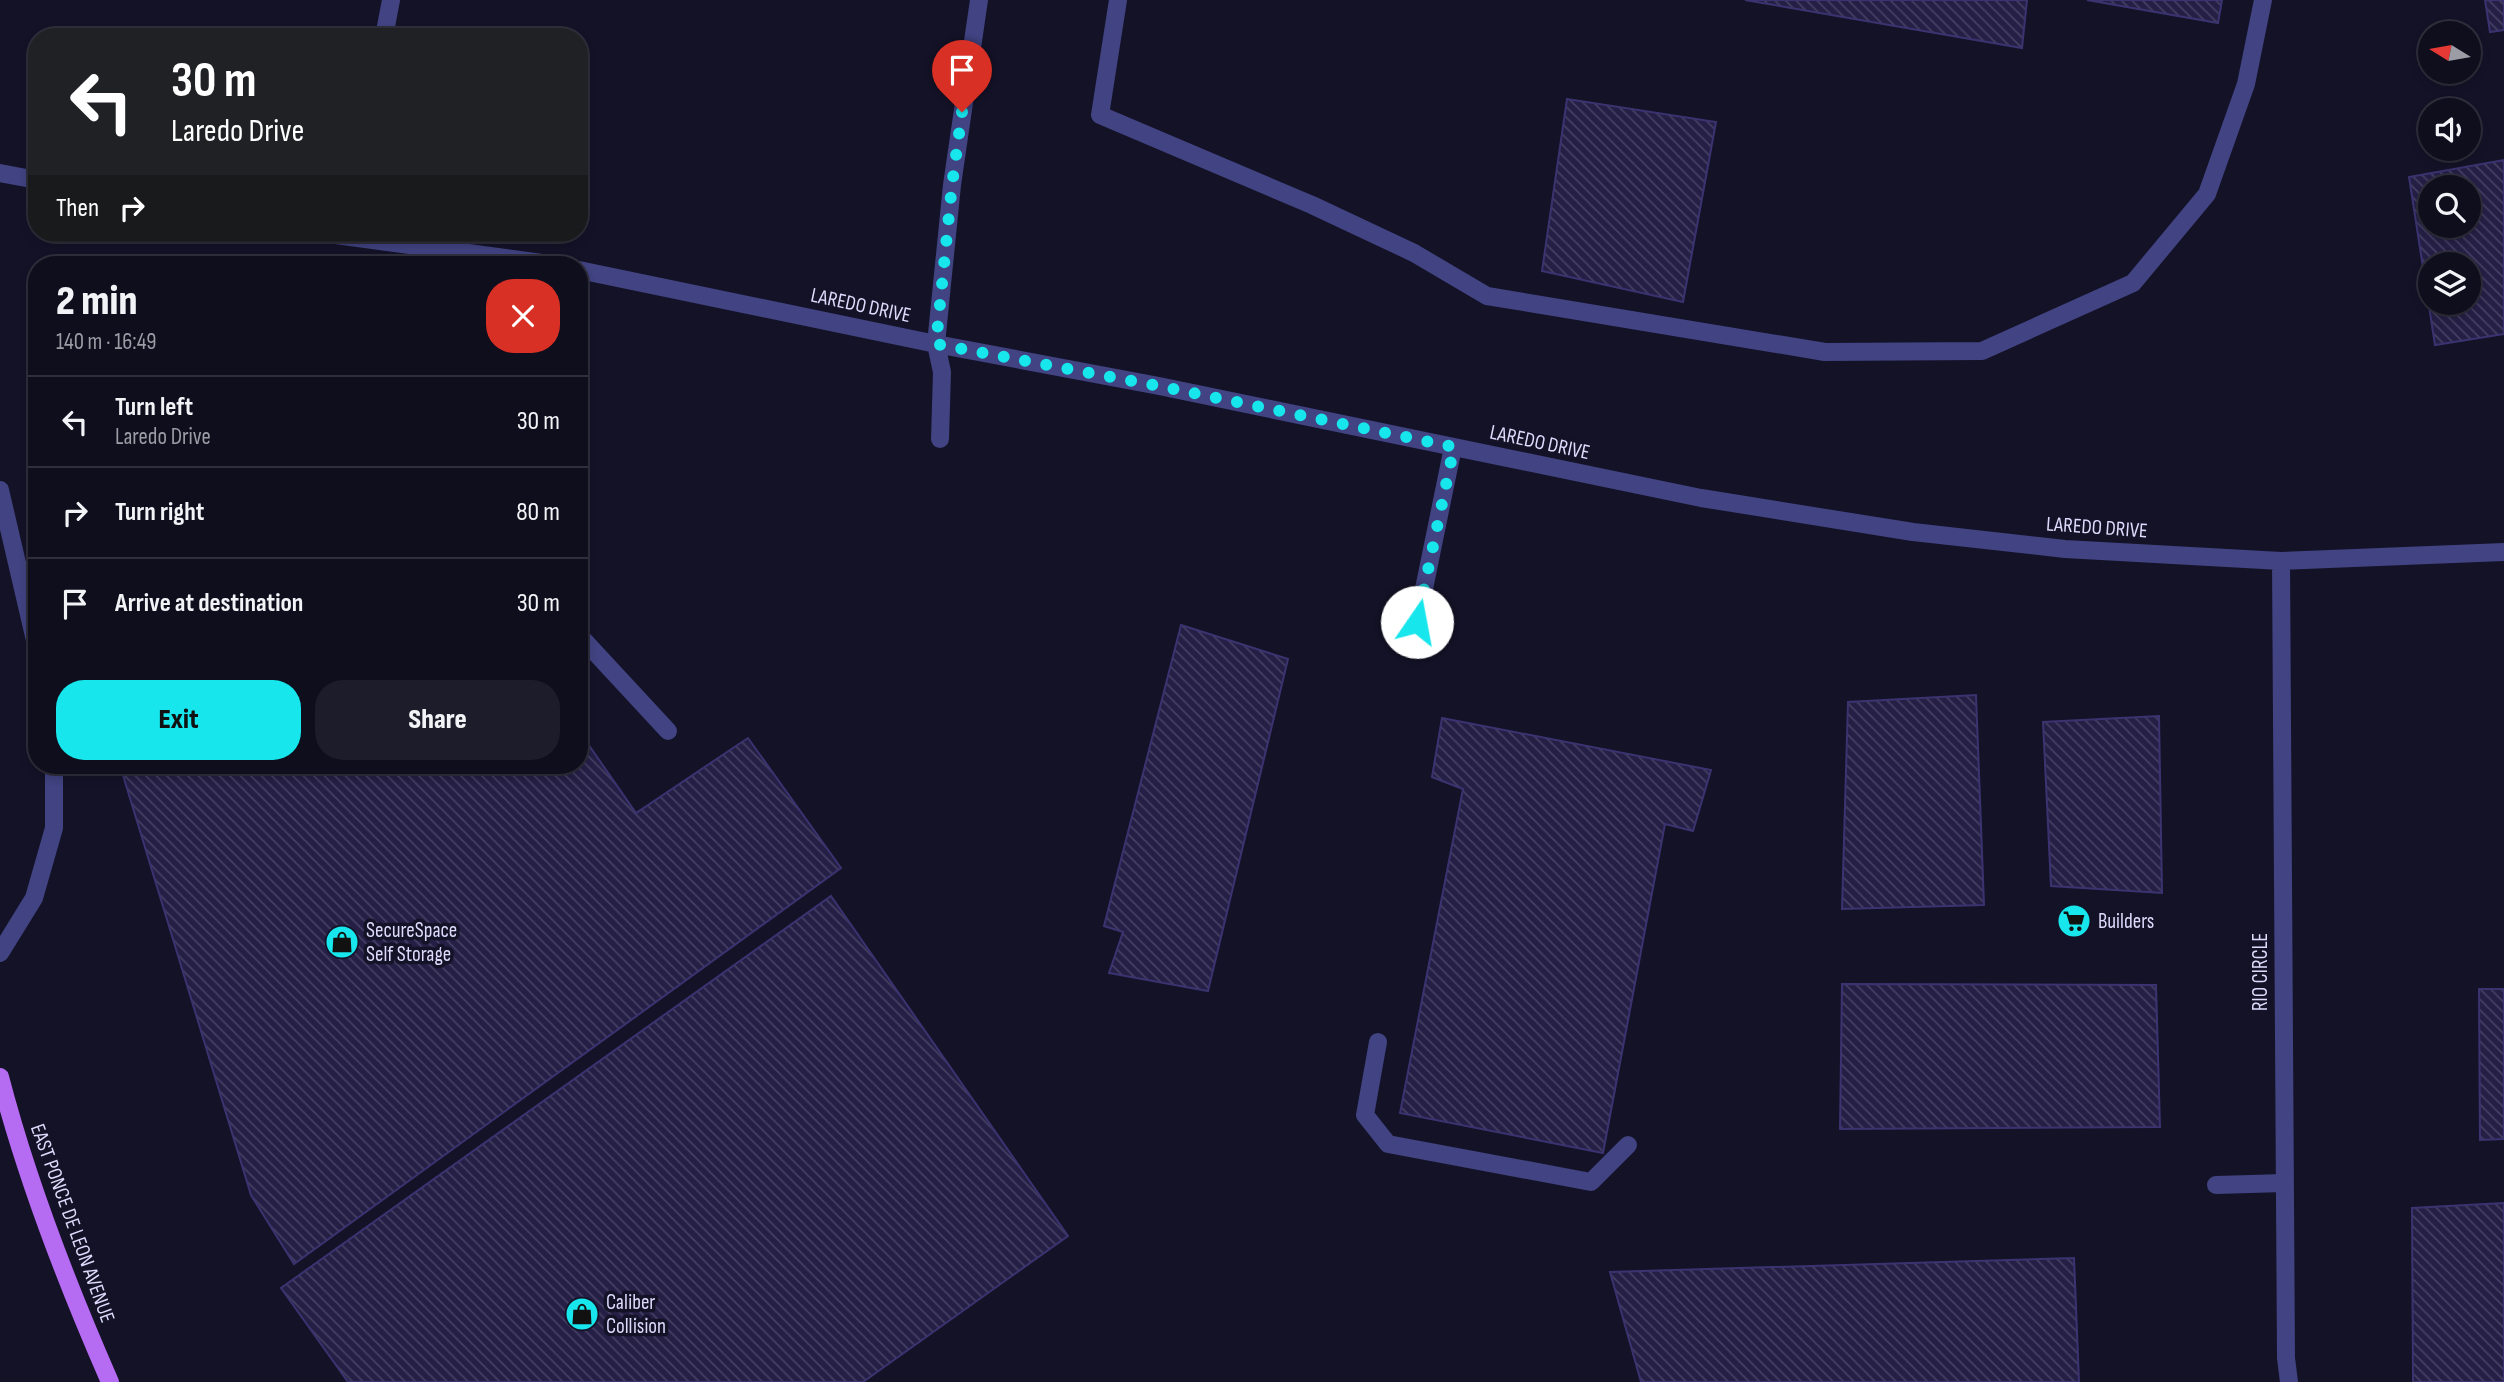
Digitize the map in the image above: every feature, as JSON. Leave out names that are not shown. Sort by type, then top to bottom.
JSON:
[{"type":"main road","name":"EAST PONCE DE LEON AVENUE","points":[[0,1077],[14,1131],[83,1320],[110,1382]]},
{"type":"street","points":[[386,28],[391,0]]},
{"type":"street","points":[[940,439],[942,372],[936,344],[952,185],[979,0]]},
{"type":"street","points":[[1118,0],[1100,115],[1312,205],[1414,253],[1487,296],[1825,352],[1982,351],[2133,283],[2207,194],[2246,84],[2263,0]]},
{"type":"street","points":[[0,173],[28,178]]},
{"type":"street","points":[[399,242],[494,256]]},
{"type":"street","name":"LAREDO DRIVE","points":[[588,272],[1700,498],[1913,532],[2065,549],[2281,561],[2504,552]]},
{"type":"street","points":[[1417,622],[1454,447]]},
{"type":"street","points":[[0,490],[28,600]]},
{"type":"street","name":"RIO CIRCLE","points":[[2281,561],[2284,1380]]},
{"type":"street","points":[[588,645],[668,731]]},
{"type":"street","points":[[0,953],[34,898],[54,828],[54,774]]},
{"type":"street","points":[[1378,1042],[1365,1115],[1388,1144],[1591,1182],[1628,1145]]},
{"type":"street","points":[[2216,1185],[2284,1183]]},
{"type":"building","points":[[1745,0],[2027,0],[2022,48]]},
{"type":"building","points":[[2087,0],[2222,0],[2218,23]]},
{"type":"building","points":[[2485,0],[2504,0],[2504,30],[2490,32]]},
{"type":"building","points":[[1567,99],[1716,122],[1683,302],[1542,271]]},
{"type":"building","points":[[2504,160],[2504,334],[2435,345],[2430,315],[2481,315],[2481,252],[2421,252],[2418,238],[2481,238],[2481,175],[2420,175]]},
{"type":"building","points":[[2418,175],[2418,235],[2409,177]]},
{"type":"building","points":[[1181,625],[1288,659],[1208,991],[1109,973],[1123,932],[1104,926]]},
{"type":"building","points":[[1976,695],[1984,905],[1842,909],[1848,702]]},
{"type":"building","points":[[2159,716],[2162,893],[2051,886],[2043,722]]},
{"type":"building","points":[[1442,718],[1711,770],[1693,831],[1665,824],[1603,1153],[1400,1113],[1463,789],[1432,777]]},
{"type":"building","points":[[748,738],[841,868],[294,1264],[251,1195],[123,774],[588,774],[588,744],[636,813]]},
{"type":"building","points":[[831,896],[1068,1236],[863,1382],[348,1382],[281,1288]]},
{"type":"building","points":[[1842,984],[2156,985],[2160,1127],[1840,1129]]},
{"type":"building","points":[[2479,989],[2504,989],[2504,1139],[2480,1140]]},
{"type":"building","points":[[2504,1203],[2504,1382],[2413,1382],[2412,1208]]},
{"type":"building","points":[[2074,1258],[2079,1382],[1641,1382],[1610,1272]]},
{"type":"place","name":"Builders","points":[[2074,921]]},
{"type":"place","name":"SecureSpace Self Storage","points":[[342,942]]},
{"type":"place","name":"Caliber Collision","points":[[582,1314]]},
{"type":"route","points":[[962,112],[936,344],[1159,386],[1454,447],[1417,622]]}]
